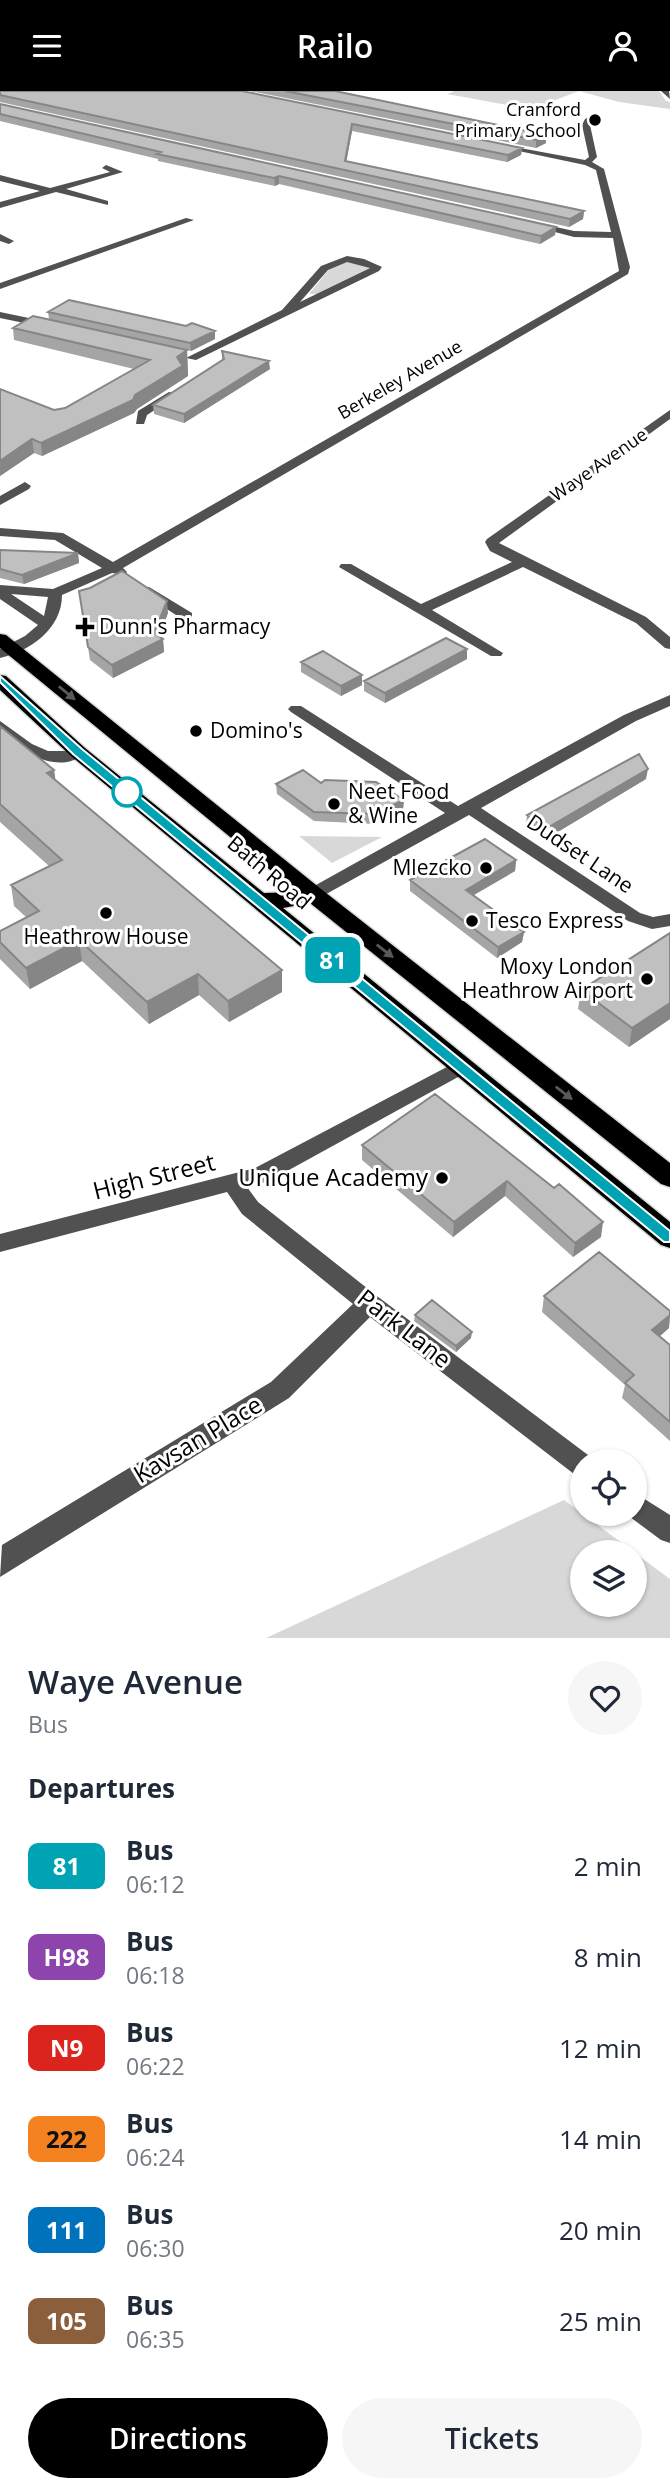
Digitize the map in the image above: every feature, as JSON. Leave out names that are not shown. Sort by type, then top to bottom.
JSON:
[{"type":"highway","name":"Bath Road","points":[[5,648],[670,1177]]},
{"type":"highway","name":"Bath Road","points":[[0,680],[78,752],[670,1237]]},
{"type":"highway","points":[[257,899],[281,902],[302,899],[313,894]]},
{"type":"street","points":[[665,91],[670,97]]},
{"type":"street","points":[[495,145],[587,163],[593,157],[587,130],[588,121],[598,115]]},
{"type":"street","name":"Berkeley Avenue","points":[[0,591],[55,593],[113,568],[620,275],[625,267],[600,169],[587,163]]},
{"type":"street","points":[[58,190],[119,172],[106,168]]},
{"type":"street","points":[[0,178],[105,203]]},
{"type":"street","points":[[0,205],[47,190]]},
{"type":"street","points":[[0,286],[189,220]]},
{"type":"street","points":[[527,223],[580,235],[616,235]]},
{"type":"street","points":[[192,358],[377,267],[347,258],[328,265],[287,311]]},
{"type":"street","points":[[0,315],[63,329]]},
{"type":"street","points":[[178,355],[216,363]]},
{"type":"street","points":[[139,421],[142,413],[185,386]]},
{"type":"street","name":"Waye Avenue","points":[[670,414],[492,542],[495,548],[640,620],[670,645]]},
{"type":"street","points":[[0,502],[25,486]]},
{"type":"street","points":[[0,532],[58,535],[187,616]]},
{"type":"street","points":[[423,609],[522,562]]},
{"type":"street","points":[[346,568],[423,609],[496,653]]},
{"type":"street","points":[[0,591],[45,625]]},
{"type":"street","points":[[5,648],[37,636],[57,604],[55,593]]},
{"type":"street","points":[[0,601],[26,620],[45,625]]},
{"type":"street","points":[[313,894],[630,718],[670,701]]},
{"type":"street","name":"Dudset Lane","points":[[296,709],[634,917],[652,923],[670,920]]},
{"type":"street","points":[[0,726],[35,753],[65,758],[78,752]]},
{"type":"street","name":"High Street","points":[[0,1243],[233,1184],[286,1164],[462,1066]]},
{"type":"street","name":"Park Lane","points":[[233,1184],[250,1208],[369,1303],[570,1456]]},
{"type":"street","name":"Kavsan Place","points":[[5,1559],[280,1390],[369,1303]]},
{"type":"street","points":[[647,1514],[670,1531]]},
{"type":"shaded area","points":[[455,91],[579,91],[550,102],[556,104],[541,111],[447,94]]},
{"type":"shaded area","points":[[579,91],[659,91],[666,101],[670,102],[670,109],[619,102]]},
{"type":"shaded area","points":[[344,261],[371,267],[318,294],[309,294],[331,267]]},
{"type":"shaded area","points":[[299,836],[382,837],[332,863]]},
{"type":"shaded area","points":[[564,1500],[570,1504],[570,1526],[599,1526],[618,1540],[570,1540],[570,1617],[647,1617],[647,1562],[670,1579],[670,1638],[266,1638]]},
{"type":"building","points":[[0,91],[242,91],[522,148],[508,155],[352,124],[345,161],[584,211],[570,219],[0,95]]},
{"type":"building","points":[[285,91],[335,91],[546,135],[536,140]]},
{"type":"building","points":[[0,104],[556,227],[541,236],[279,176],[274,178],[157,154],[161,152],[0,114]]},
{"type":"building","points":[[69,300],[186,326],[192,323],[215,331],[190,343],[48,312]]},
{"type":"building","points":[[33,316],[187,350],[177,357],[182,365],[187,363],[135,395],[133,400],[41,443],[32,439],[0,461],[0,389],[54,410],[65,408],[150,360],[13,328]]},
{"type":"building","points":[[222,351],[269,361],[184,414],[153,405],[224,359]]},
{"type":"building","points":[[0,550],[78,553],[22,575],[0,569]]},
{"type":"building","points":[[122,571],[167,601],[154,633],[163,639],[112,665],[88,647],[79,591]]},
{"type":"building","points":[[446,638],[467,649],[385,693],[364,681]]},
{"type":"building","points":[[323,651],[362,675],[341,686],[301,662]]},
{"type":"building","name":"Heathrow House","points":[[0,726],[54,770],[47,773],[282,970],[228,1001],[198,974],[147,1002],[79,940],[26,968],[0,942],[0,931],[39,911],[11,885],[62,860],[0,804]]},
{"type":"building","points":[[639,754],[648,769],[547,828],[527,815]]},
{"type":"building","points":[[303,770],[321,783],[325,780],[376,782],[404,800],[374,814],[314,812],[276,784]]},
{"type":"building","points":[[485,839],[516,860],[466,890],[524,932],[498,947],[410,880]]},
{"type":"building","name":"Moxy London Heathrow Airport","points":[[670,933],[670,1003],[632,1028],[581,990]]},
{"type":"building","points":[[435,1094],[554,1188],[559,1184],[603,1222],[575,1243],[507,1181],[454,1222],[362,1145]]},
{"type":"building","points":[[599,1252],[670,1311],[670,1315],[652,1330],[670,1345],[670,1422],[625,1383],[634,1375],[544,1296]]},
{"type":"building","points":[[432,1300],[472,1332],[456,1346],[415,1315]]},
{"type":"bus line","name":"81","points":[[0,680],[78,752],[670,1237]]},
{"type":"place","name":"Cranford Primary School","points":[[595,120]]},
{"type":"place","name":"Dunn's Pharmacy","points":[[85,627]]},
{"type":"place","name":"Domino's","points":[[196,731]]},
{"type":"place","name":"Neet Food & Wine","points":[[334,804]]},
{"type":"place","name":"Mlezcko","points":[[486,868]]},
{"type":"place","name":"Heathrow House","points":[[106,913]]},
{"type":"place","name":"Tesco Express","points":[[472,921]]},
{"type":"place","name":"Moxy London Heathrow Airport","points":[[647,979]]},
{"type":"place","name":"Unique Academy","points":[[442,1178]]}]
